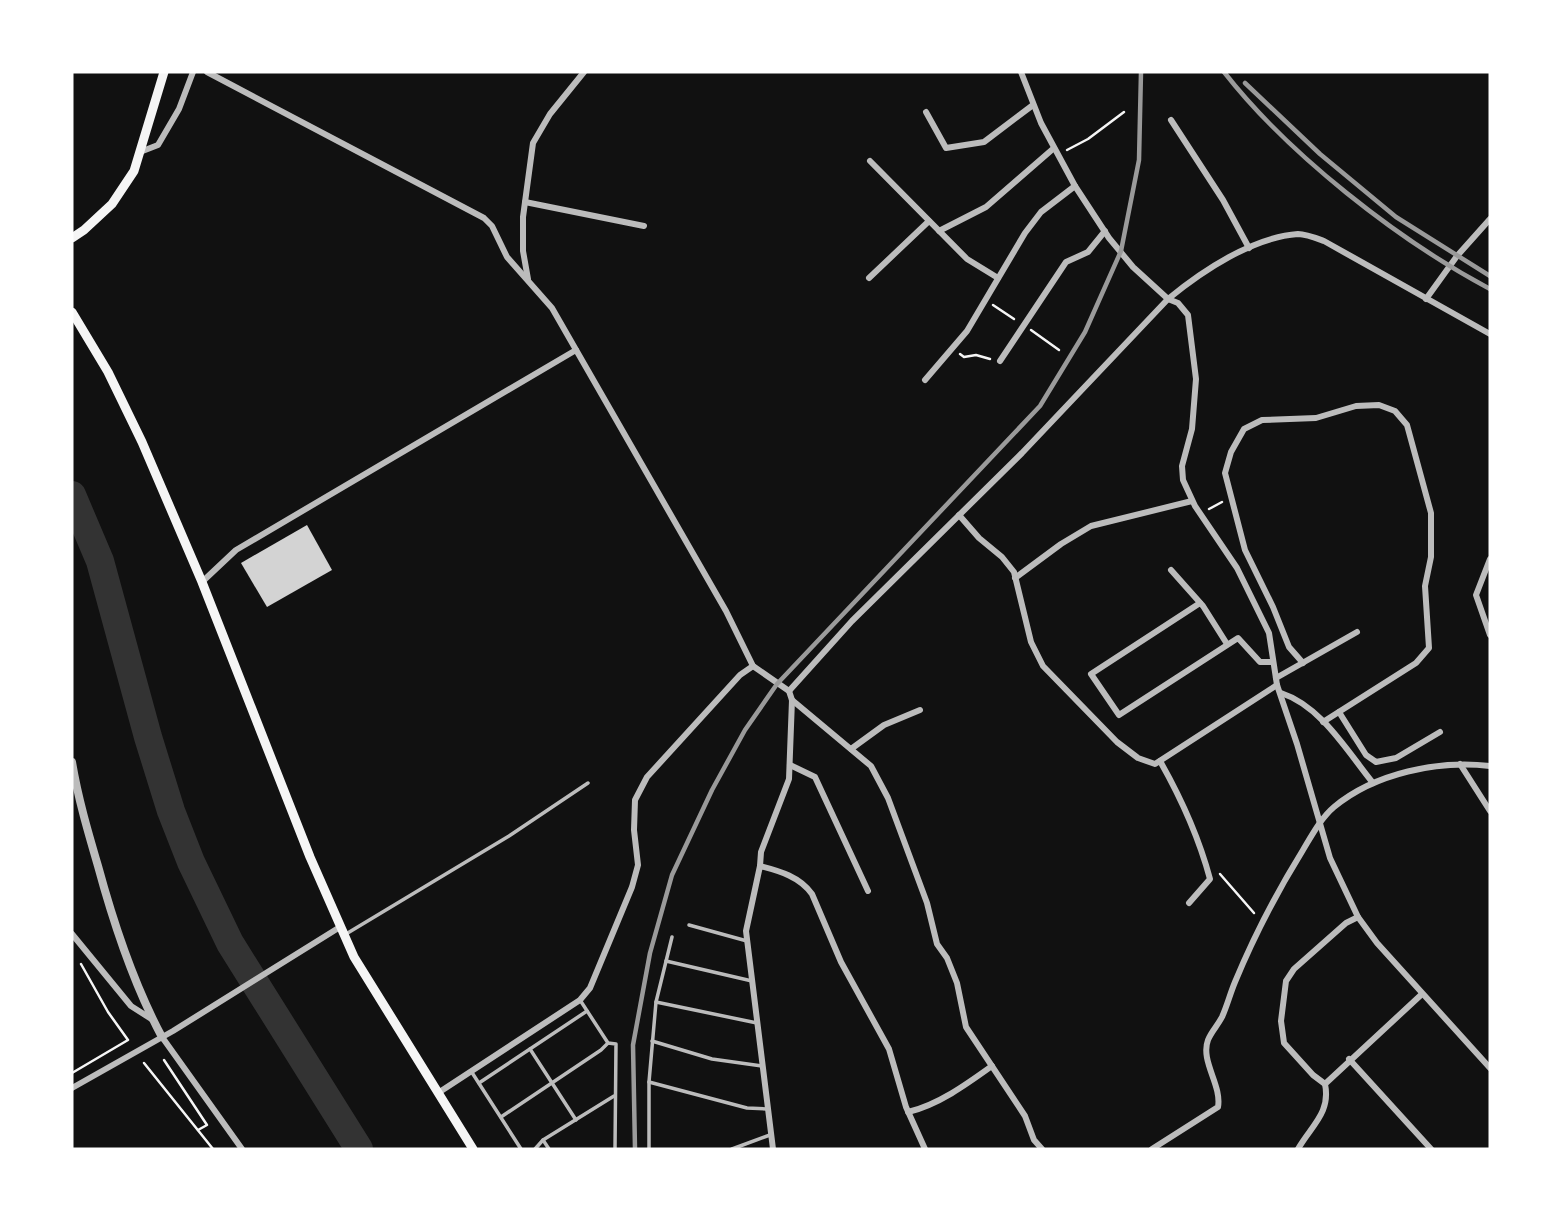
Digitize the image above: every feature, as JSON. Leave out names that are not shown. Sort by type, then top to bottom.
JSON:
[{"type":"main road","points":[[72,238],[112,204],[134,171],[164,72]]},
{"type":"main road","points":[[72,312],[108,372],[142,442],[202,582],[354,957],[473,1149]]},
{"type":"street","points":[[140,152],[158,145],[179,109],[193,72]]},
{"type":"street","points":[[207,72],[484,218],[492,226],[507,257],[552,308],[726,611],[753,666],[789,691],[792,700],[789,779],[761,852],[746,931],[773,1149]]},
{"type":"street","points":[[528,281],[523,250],[525,202],[533,143],[550,114],[584,72]]},
{"type":"street","points":[[1021,72],[1056,151],[1105,231],[1133,267],[1168,299],[1178,303],[1188,315],[1196,379],[1192,429],[1182,467],[1183,480],[1192,501],[1237,568],[1269,633],[1284,711],[1297,744],[1330,858],[1358,917],[1422,994],[1490,1068]]},
{"type":"street","points":[[926,112],[946,148],[984,142],[1033,104]]},
{"type":"street","points":[[1171,120],[1223,200],[1249,248]]},
{"type":"street","points":[[939,231],[986,207],[1056,151]]},
{"type":"street","points":[[870,162],[967,259],[998,278]]},
{"type":"street","points":[[925,380],[967,331],[1041,212],[1075,186]]},
{"type":"street","points":[[525,202],[644,226]]},
{"type":"street","points":[[1426,299],[1457,256],[1490,219]]},
{"type":"street","points":[[870,278],[929,221]]},
{"type":"street","points":[[1000,361],[1066,262],[1088,253],[1105,231]]},
{"type":"street","points":[[789,691],[852,621],[1022,453],[1168,299],[1237,252],[1300,234],[1324,240],[1490,334]]},
{"type":"street","points":[[202,582],[236,550],[576,350]]},
{"type":"street","points":[[1303,663],[1289,648],[1273,607],[1245,550],[1225,473],[1231,452],[1244,429],[1262,420],[1316,418],[1356,406],[1379,405],[1395,411],[1406,425],[1431,513],[1431,557],[1425,586],[1429,648],[1416,663],[1323,722]]},
{"type":"street","points":[[1015,578],[1091,526],[1192,501]]},
{"type":"street","points":[[959,515],[1014,572],[1031,642],[1043,666],[1117,742],[1138,758],[1154,764],[1303,663],[1357,632]]},
{"type":"street","points":[[1490,559],[1475,595],[1490,635]]},
{"type":"street","points":[[1171,570],[1200,603],[1227,644]]},
{"type":"street","points":[[1200,603],[1091,674],[1119,715],[1238,638],[1260,662],[1273,662]]},
{"type":"street","points":[[438,1093],[580,1000],[590,988],[632,887],[638,865],[634,830],[635,800],[647,777],[740,675],[753,666]]},
{"type":"street","points":[[1281,692],[1297,698],[1323,722],[1373,783]]},
{"type":"street","points":[[792,700],[871,766],[888,798],[926,904],[937,944],[947,958],[957,983],[966,1027],[1025,1116],[1034,1140],[1042,1149]]},
{"type":"street","points":[[851,749],[884,725],[920,710]]},
{"type":"street","points":[[1339,712],[1366,755],[1376,762],[1396,758],[1440,732]]},
{"type":"street","points":[[1160,761],[1173,783],[1210,879],[1189,903]]},
{"type":"street","points":[[72,762],[75,799],[117,934],[159,1039],[242,1149]]},
{"type":"street","points":[[1460,764],[1490,811]]},
{"type":"street","points":[[1157,1148],[1218,1107],[1220,1099],[1206,1053],[1208,1041],[1221,1019],[1278,890],[1319,824],[1334,807],[1373,783],[1426,769],[1460,764],[1490,766]]},
{"type":"street","points":[[790,765],[815,777],[868,891]]},
{"type":"street","points":[[760,866],[797,879],[805,884],[812,894],[841,962],[889,1049],[908,1112],[925,1149]]},
{"type":"street","points":[[1298,1149],[1323,1112],[1328,1097],[1325,1084],[1313,1075],[1284,1043],[1281,1021],[1286,981],[1294,969],[1346,923],[1358,917]]},
{"type":"street","points":[[72,1088],[173,1031],[330,932],[342,931]]},
{"type":"street","points":[[72,934],[131,1006],[153,1020]]},
{"type":"street","points":[[1325,1084],[1422,994]]},
{"type":"street","points":[[1349,1059],[1431,1149]]},
{"type":"street","points":[[908,1112],[918,1110],[966,1084],[992,1066]]},
{"type":"lane","points":[[342,931],[509,836],[588,783]]},
{"type":"lane","points":[[689,925],[747,941]]},
{"type":"lane","points":[[649,1149],[649,1082],[656,1002],[672,937]]},
{"type":"lane","points":[[666,961],[752,982]]},
{"type":"lane","points":[[580,1000],[608,1043],[615,1044],[615,1149]]},
{"type":"lane","points":[[656,1002],[757,1023]]},
{"type":"lane","points":[[479,1083],[587,1011]]},
{"type":"lane","points":[[652,1041],[712,1059],[762,1066]]},
{"type":"lane","points":[[501,1117],[608,1043]]},
{"type":"lane","points":[[530,1049],[576,1120]]},
{"type":"lane","points":[[471,1071],[521,1149]]},
{"type":"lane","points":[[649,1082],[747,1108],[767,1109]]},
{"type":"lane","points":[[535,1149],[543,1140],[615,1096]]},
{"type":"lane","points":[[732,1149],[770,1135]]},
{"type":"lane","points":[[543,1140],[549,1149]]},
{"type":"path","points":[[1056,151],[1088,139],[1124,112]]},
{"type":"path","points":[[984,300],[1059,350]]},
{"type":"path","points":[[951,349],[964,357],[976,355],[1000,361]]},
{"type":"path","points":[[1200,514],[1231,497]]},
{"type":"path","points":[[1207,869],[1217,871],[1263,923]]},
{"type":"path","points":[[72,1073],[128,1040],[108,1012],[79,957]]},
{"type":"path","points":[[159,1039],[165,1062],[207,1125],[198,1130]]},
{"type":"path","points":[[144,1063],[213,1149]]},
{"type":"building","points":[[307,525],[332,570],[267,607],[241,563]]},
{"type":"waterway","points":[[72,495],[100,561],[148,737],[171,811],[191,862],[230,943],[359,1149]]},
{"type":"railway","points":[[635,1149],[633,1045],[650,953],[672,875],[712,790],[745,730],[777,684],[1040,406],[1085,332],[1121,251],[1139,160],[1141,72]]},
{"type":"railway","points":[[1224,72],[1280,134],[1346,193],[1419,246],[1490,289]]},
{"type":"railway","points":[[1245,83],[1320,154],[1396,217],[1490,276]]}]
